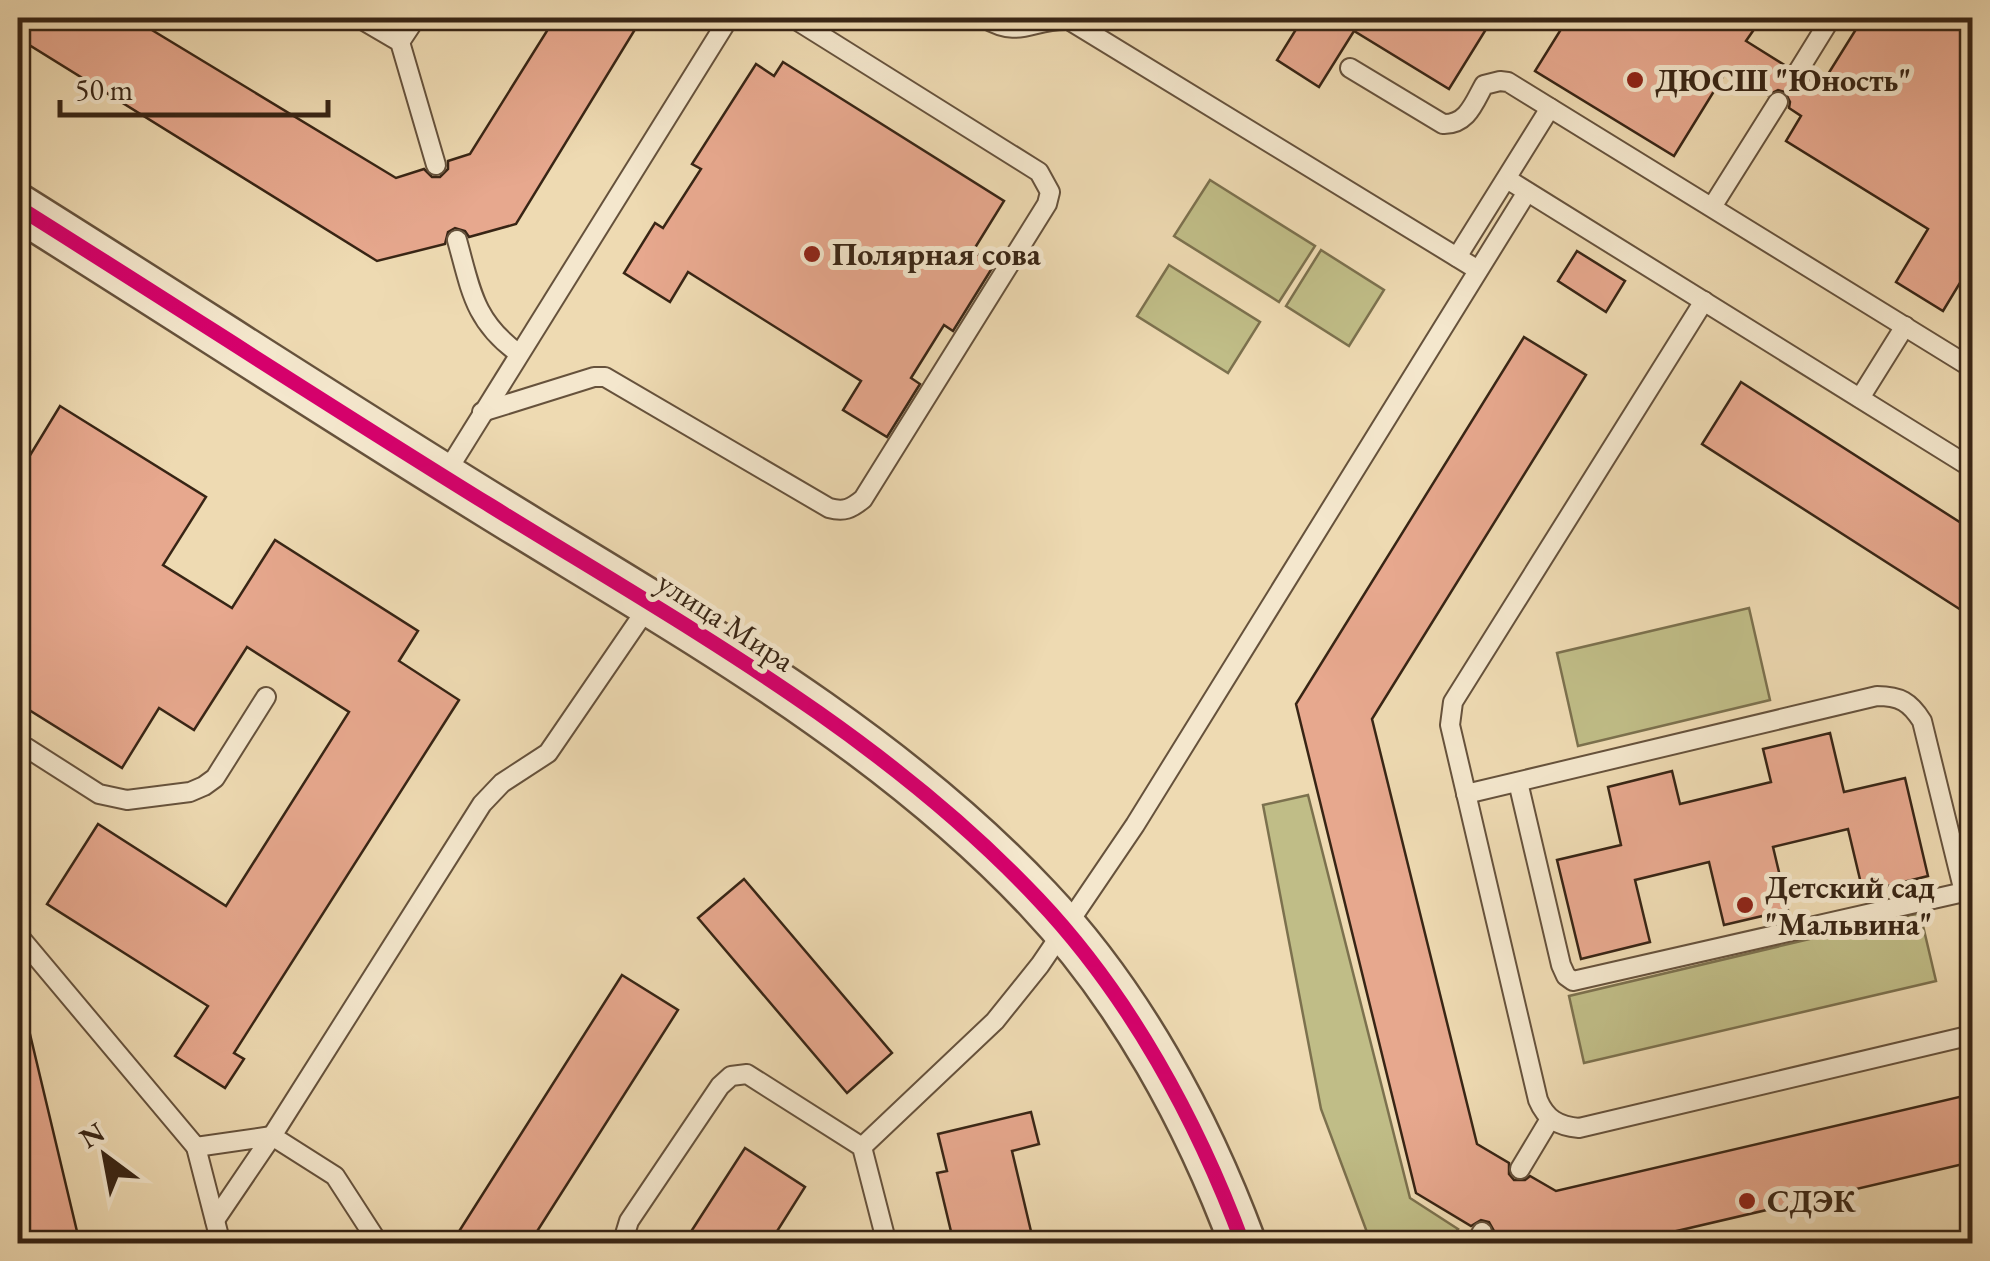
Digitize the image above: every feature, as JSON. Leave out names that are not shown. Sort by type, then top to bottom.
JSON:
[{"type":"street","name":"улица Мира","points":[[18,207],[650,604],[784,691],[906,780],[1000,862],[1065,929],[1118,1000],[1192,1128],[1243,1244]]},
{"type":"lane","points":[[359,18],[400,42],[436,165]]},
{"type":"lane","points":[[400,42],[416,18]]},
{"type":"lane","points":[[444,476],[729,18]]},
{"type":"lane","points":[[482,412],[594,377],[605,377],[829,508],[852,508],[862,499],[1047,204],[1050,192],[1039,172],[793,18]]},
{"type":"lane","points":[[984,18],[1003,29],[1020,30],[1052,19],[1069,20],[1478,270]]},
{"type":"lane","points":[[1797,72],[1830,18]]},
{"type":"lane","points":[[1350,68],[1443,124],[1459,122],[1484,86],[1500,80],[1972,368]]},
{"type":"lane","points":[[1712,207],[1778,102]]},
{"type":"lane","points":[[1458,257],[1550,108]]},
{"type":"lane","points":[[1506,178],[1972,468]]},
{"type":"lane","points":[[862,1147],[995,1021],[1065,929],[1135,825],[1527,192]]},
{"type":"lane","points":[[457,240],[475,306],[496,337],[518,352]]},
{"type":"lane","points":[[1704,301],[1453,702],[1450,725],[1538,1100],[1550,1120],[1564,1127],[1579,1128],[1972,1035]]},
{"type":"lane","points":[[1860,398],[1905,326]]},
{"type":"lane","points":[[215,1220],[482,804],[502,783],[548,754],[650,604]]},
{"type":"lane","points":[[1466,794],[1877,696],[1892,696],[1914,708],[1922,722],[1968,892],[1574,981],[1560,965],[1518,782]]},
{"type":"lane","points":[[21,751],[112,798],[126,800],[190,792],[215,778],[266,697]]},
{"type":"lane","points":[[18,935],[196,1146],[221,1244]]},
{"type":"lane","points":[[622,1244],[629,1221],[720,1086],[732,1076],[747,1074],[862,1147],[887,1244]]},
{"type":"lane","points":[[1520,1170],[1550,1120]]},
{"type":"lane","points":[[196,1146],[272,1136],[335,1176],[380,1244]]},
{"type":"shaded area","points":[[1210,180],[1315,246],[1279,302],[1174,236]]},
{"type":"shaded area","points":[[1321,250],[1384,290],[1349,346],[1286,306]]},
{"type":"shaded area","points":[[1169,265],[1260,322],[1228,373],[1137,316]]},
{"type":"shaded area","points":[[1749,608],[1770,700],[1578,746],[1557,653]]},
{"type":"shaded area","points":[[1308,795],[1410,1198],[1458,1229],[1447,1243],[1371,1243],[1321,1109],[1263,805]]},
{"type":"shaded area","points":[[1920,913],[1936,981],[1584,1063],[1569,996]]},
{"type":"building","points":[[18,18],[132,18],[396,178],[424,169],[432,177],[440,177],[448,169],[448,161],[470,154],[555,18],[642,18],[516,224],[469,237],[455,228],[448,232],[445,244],[377,261],[18,38]]},
{"type":"building","points":[[1303,18],[1493,18],[1449,89],[1354,31],[1319,87],[1277,60]]},
{"type":"building","points":[[1568,18],[1762,18],[1746,41],[1786,66],[1790,83],[1798,85],[1808,79],[1820,87],[1863,18],[1972,18],[1972,263],[1943,311],[1896,282],[1928,229],[1786,141],[1801,116],[1789,108],[1785,92],[1778,90],[1768,95],[1727,70],[1674,156],[1535,71]]},
{"type":"building","points":[[783,62],[1004,201],[973,251],[994,265],[953,331],[944,325],[911,378],[920,384],[887,437],[843,410],[861,381],[688,272],[670,302],[624,273],[655,223],[663,228],[701,169],[692,164],[756,64],[774,76]]},
{"type":"building","points":[[1577,251],[1625,281],[1606,312],[1558,281]]},
{"type":"building","points":[[1524,337],[1586,375],[1372,719],[1477,1144],[1509,1163],[1509,1174],[1514,1180],[1530,1176],[1556,1191],[1972,1094],[1972,1162],[1621,1244],[1501,1244],[1493,1239],[1489,1222],[1481,1220],[1471,1226],[1416,1193],[1296,704]]},
{"type":"building","points":[[1741,382],[1972,530],[1972,617],[1702,444]]},
{"type":"building","points":[[60,406],[206,497],[163,565],[232,608],[275,540],[418,631],[399,661],[459,700],[234,1053],[244,1059],[225,1088],[175,1056],[208,1006],[47,904],[98,824],[226,906],[349,712],[247,647],[194,730],[159,708],[122,768],[18,703],[18,475]]},
{"type":"building","points":[[1830,733],[1844,792],[1905,778],[1928,876],[1863,892],[1848,829],[1773,847],[1788,910],[1724,925],[1709,862],[1635,880],[1650,942],[1581,959],[1557,860],[1621,845],[1608,787],[1672,771],[1680,804],[1771,782],[1763,749]]},
{"type":"building","points":[[744,879],[892,1053],[847,1093],[698,918]]},
{"type":"building","points":[[622,975],[678,1010],[529,1244],[451,1244]]},
{"type":"building","points":[[29,1030],[80,1244],[18,1244],[18,1031]]},
{"type":"building","points":[[1031,1112],[1039,1144],[1012,1151],[1034,1244],[954,1244],[937,1173],[947,1171],[938,1134]]},
{"type":"building","points":[[745,1148],[805,1187],[769,1244],[683,1244]]},
{"type":"cycle path","points":[[18,207],[707,639],[847,733],[914,785],[1038,899],[1102,976],[1182,1106],[1243,1244]]},
{"type":"place","name":"ДЮСШ \"Юность\"","points":[[1635,80]]},
{"type":"place","name":"Полярная сова","points":[[812,254]]},
{"type":"place","name":"Детский сад \"Мальвина\"","points":[[1745,905]]},
{"type":"place","name":"СДЭК","points":[[1747,1201]]}]
